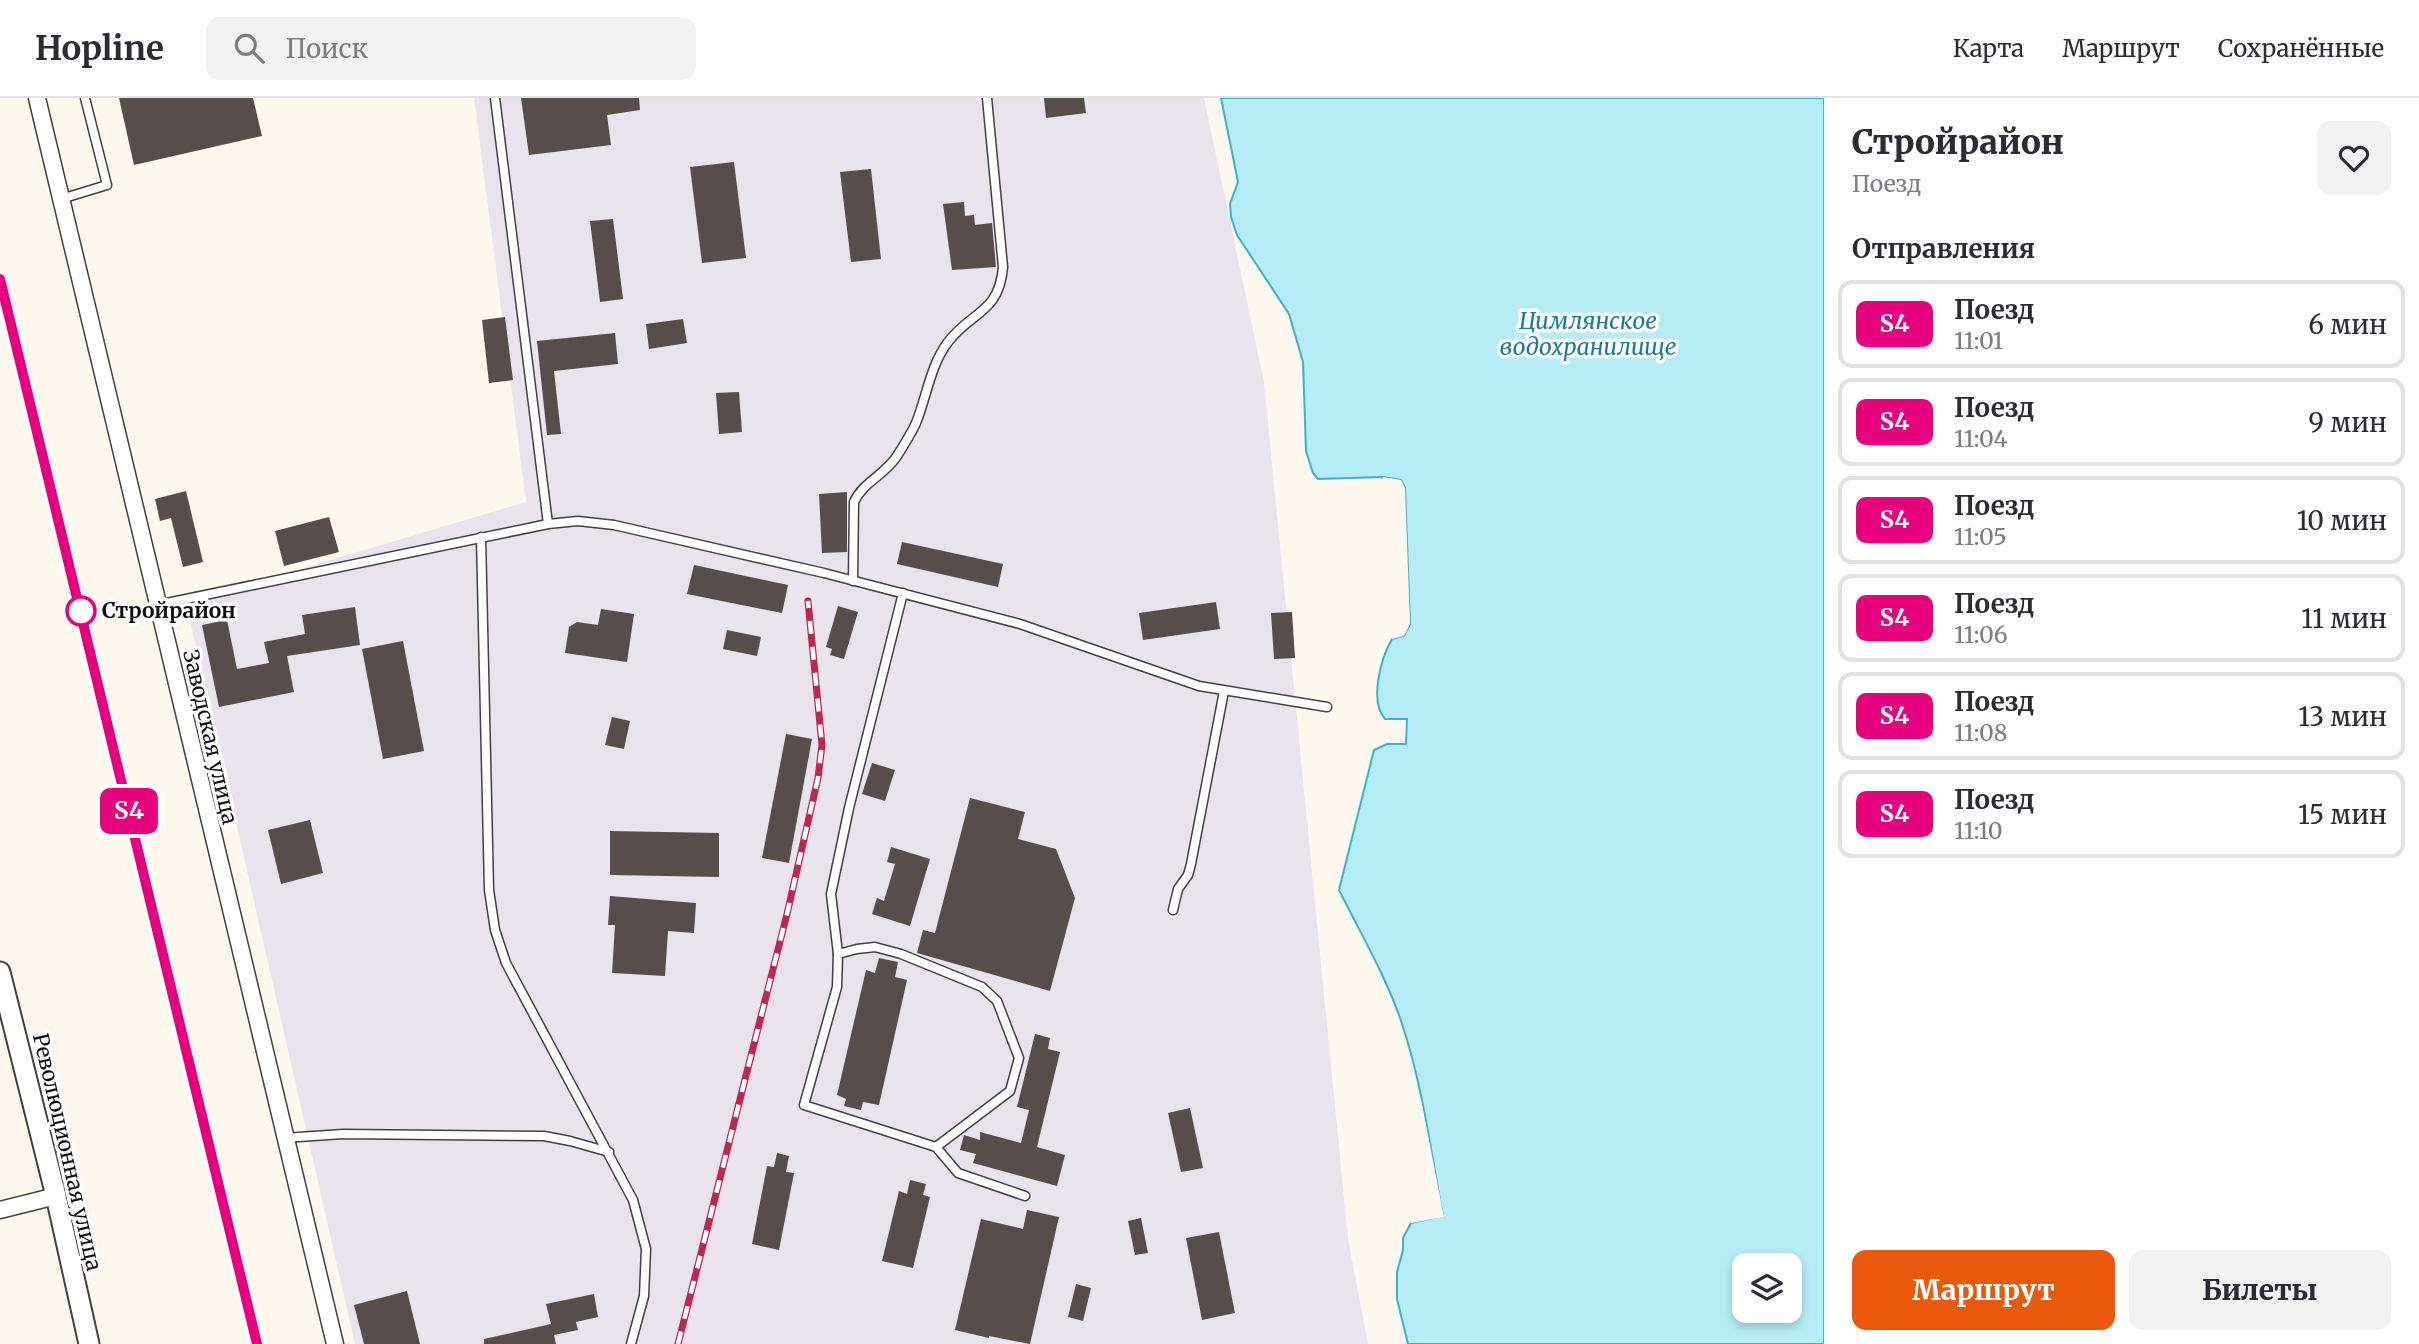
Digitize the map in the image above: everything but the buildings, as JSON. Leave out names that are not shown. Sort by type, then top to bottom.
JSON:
[{"type":"street","name":"Заводская улица","points":[[37,98],[335,1344]]},
{"type":"street","name":"Революционная улица","points":[[0,972],[56,1196],[89,1344]]},
{"type":"street","points":[[0,1210],[56,1196]]},
{"type":"lane","points":[[61,199],[107,185],[85,98]]},
{"type":"lane","points":[[495,98],[548,524]]},
{"type":"lane","points":[[853,581],[854,502],[857,495],[863,486],[872,483],[896,458],[916,422],[926,388],[947,342],[996,297],[1002,283],[1003,267],[988,98]]},
{"type":"lane","points":[[157,605],[481,537],[578,521],[614,525],[903,593],[1020,624],[1172,678],[1224,691],[1327,707]]},
{"type":"lane","points":[[481,537],[489,890],[495,930],[506,963],[633,1200],[646,1249],[644,1296],[631,1344]]},
{"type":"lane","points":[[903,593],[849,808],[831,894],[838,954],[837,987],[804,1105],[936,1147],[958,1173],[1025,1196]]},
{"type":"lane","points":[[1173,910],[1178,889],[1191,864],[1224,691]]},
{"type":"lane","points":[[838,954],[857,948],[875,947],[901,954],[982,987],[997,1001],[1019,1058],[1010,1091],[936,1147]]},
{"type":"lane","points":[[284,1138],[343,1134],[544,1136],[609,1152]]},
{"type":"shaded area","points":[[474,98],[1204,98],[1264,382],[1348,1239],[1368,1344],[355,1344],[186,603],[526,502]]},
{"type":"water","name":"Цимлянское водохранилище","points":[[1221,98],[1824,98],[1824,1344],[1408,1344],[1397,1299],[1397,1272],[1403,1238],[1411,1223],[1443,1216],[1421,1097],[1403,1027],[1382,975],[1339,890],[1374,750],[1387,744],[1406,744],[1407,719],[1385,719],[1380,711],[1377,691],[1388,647],[1392,639],[1404,636],[1410,624],[1405,488],[1401,480],[1383,477],[1318,479],[1313,473],[1306,451],[1303,362],[1289,314],[1237,235],[1230,204],[1238,182]]},
{"type":"pier","points":[[1383,477],[1401,480],[1405,488],[1410,624],[1404,636],[1392,639],[1392,635],[1402,633],[1406,624],[1401,489],[1399,483],[1383,481]]},
{"type":"pier","points":[[1421,1100],[1444,1217],[1411,1223],[1410,1219],[1439,1214],[1418,1101]]},
{"type":"railway","points":[[0,279],[257,1344]]},
{"type":"railway","points":[[678,1344],[787,914],[818,778],[822,745],[808,601]]},
{"type":"train","name":"S4","points":[[0,279],[257,1344]]},
{"type":"place","name":"Стройрайон","points":[[81,611]]}]
